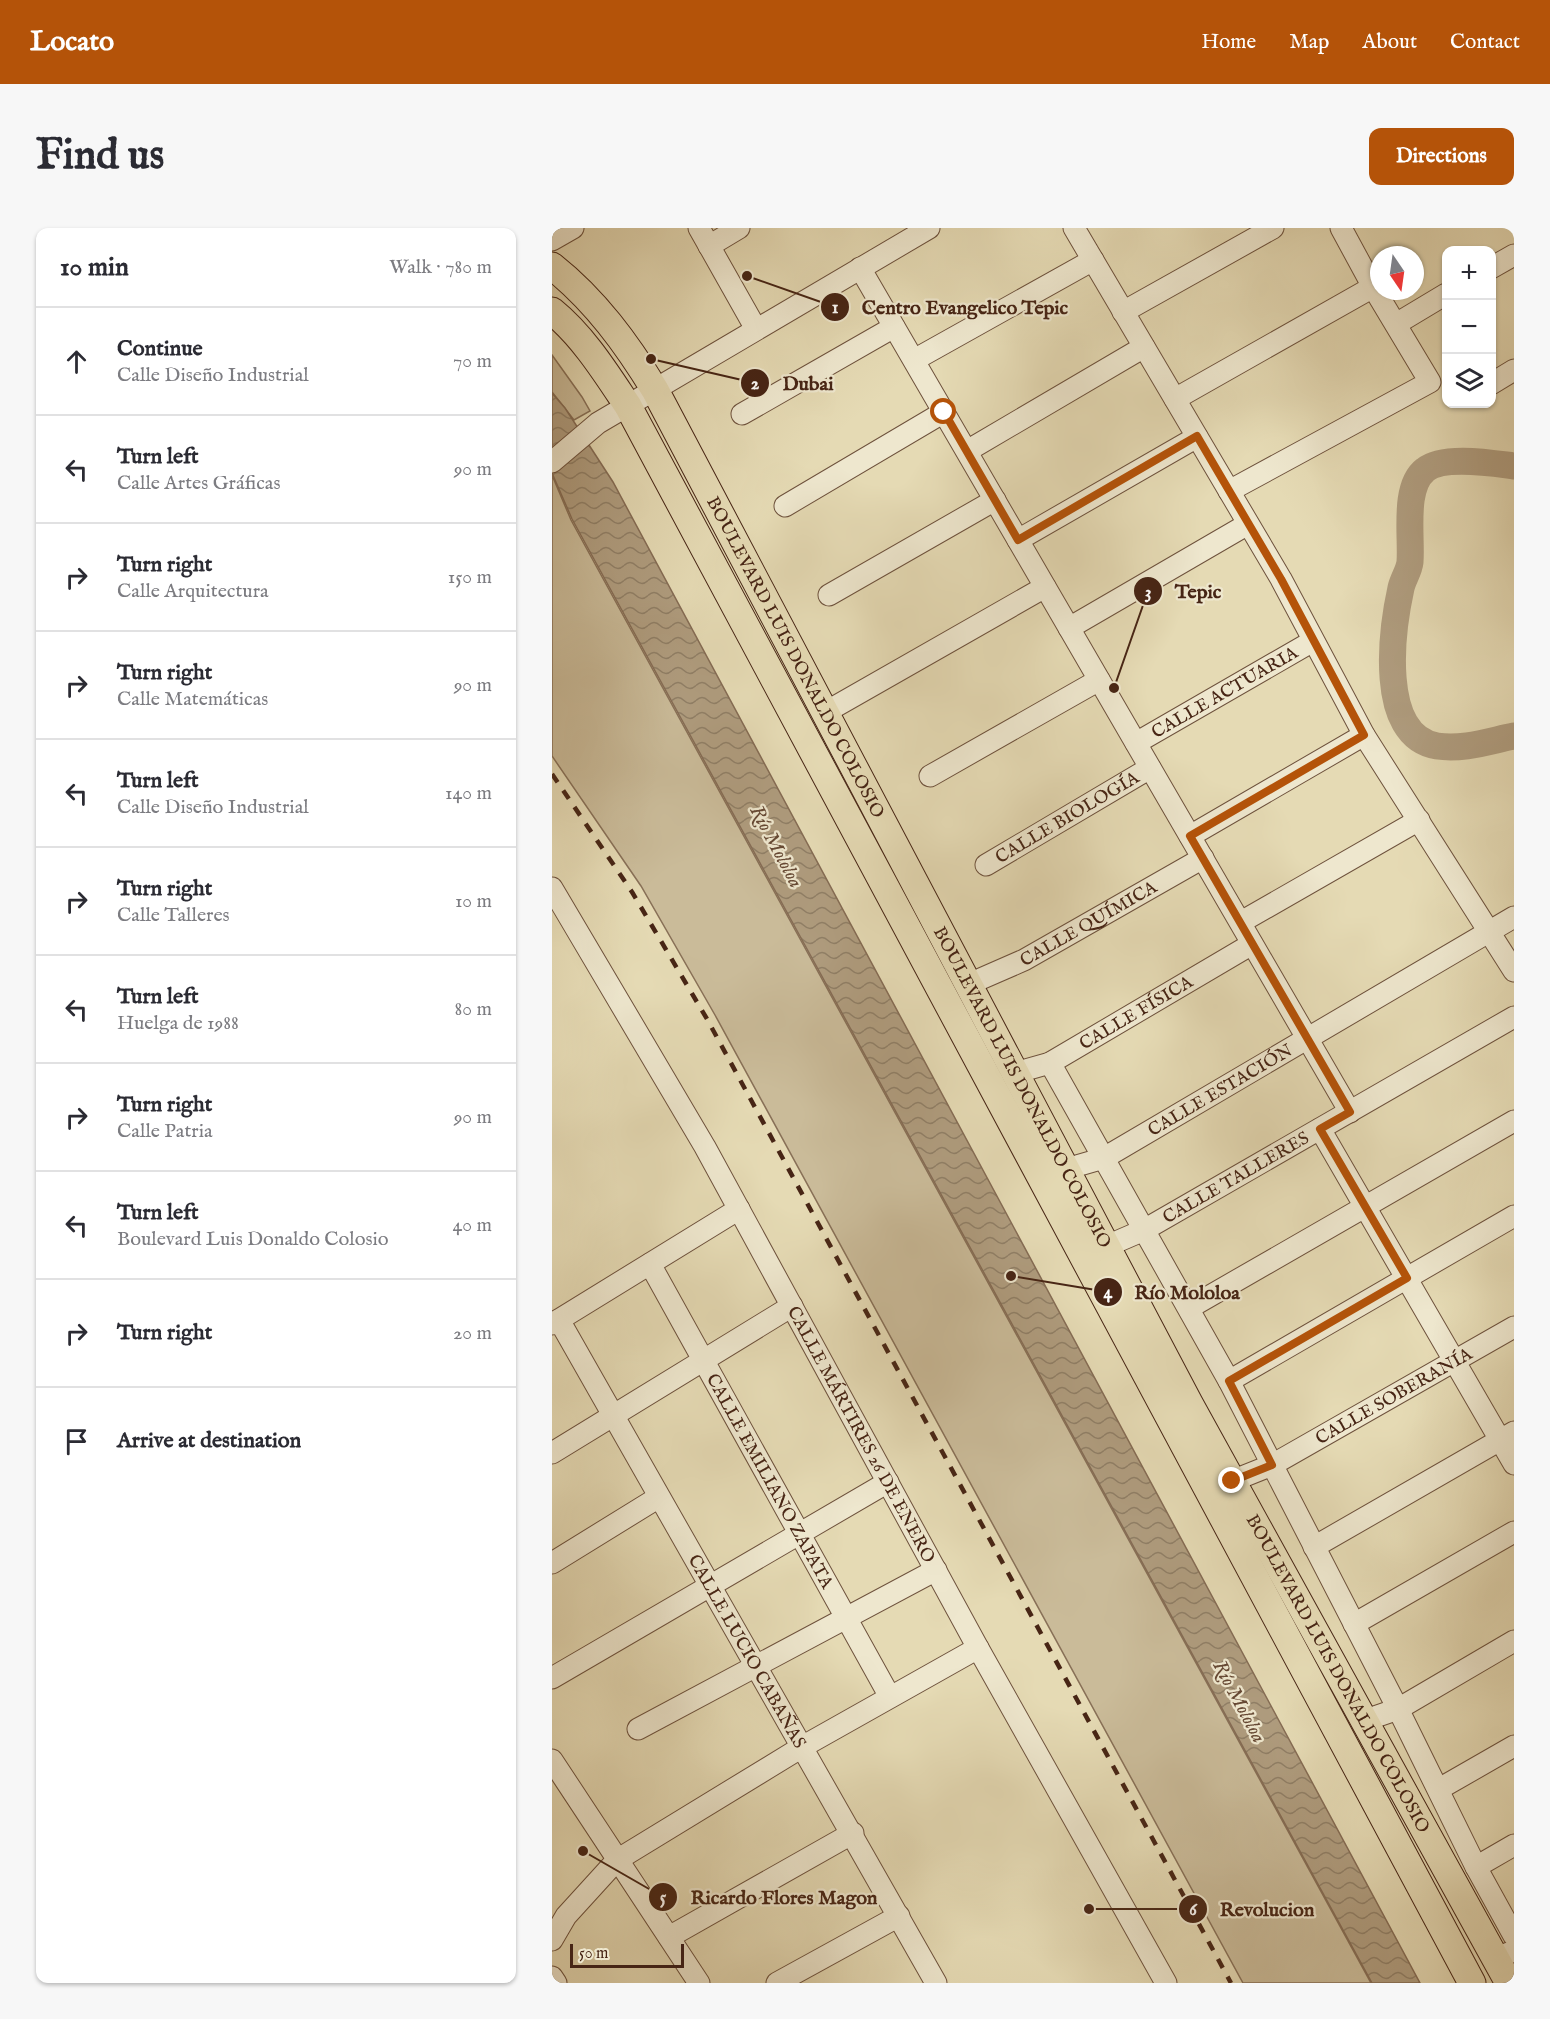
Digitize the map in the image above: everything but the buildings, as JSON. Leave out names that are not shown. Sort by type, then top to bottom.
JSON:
[{"type":"main road","name":"BOULEVARD LUIS DONALDO COLOSIO","points":[[552,266],[591,302],[634,355],[655,390],[1107,1246],[1159,1373],[1232,1481],[1364,1721],[1505,1955],[1509,1983]]},
{"type":"main road","name":"BOULEVARD LUIS DONALDO COLOSIO","points":[[552,311],[565,321],[628,406],[1159,1373],[1472,1983]]},
{"type":"street","points":[[552,240],[573,228]]},
{"type":"street","points":[[699,228],[756,329]]},
{"type":"street","points":[[709,246],[739,228]]},
{"type":"street","points":[[557,458],[601,421],[929,228]]},
{"type":"street","points":[[1074,228],[1248,524],[1364,735],[1491,931],[1514,972]]},
{"type":"street","points":[[1123,312],[1273,228]]},
{"type":"street","points":[[1345,229],[1370,281]]},
{"type":"street","points":[[1496,265],[1514,255]]},
{"type":"street","points":[[914,360],[1093,261]]},
{"type":"street","points":[[860,268],[1350,1112]]},
{"type":"street","points":[[1175,399],[1370,289]]},
{"type":"street","points":[[1396,324],[1442,296]]},
{"type":"street","points":[[1229,491],[1438,387],[1381,300]]},
{"type":"street","points":[[742,414],[894,327]]},
{"type":"street","points":[[967,451],[1144,347]]},
{"type":"street","points":[[1496,381],[1514,370]]},
{"type":"street","points":[[785,506],[944,412]]},
{"type":"street","points":[[1018,540],[1197,436]]},
{"type":"street","points":[[829,595],[995,500]]},
{"type":"street","points":[[1069,628],[1248,524]]},
{"type":"street","points":[[824,713],[1045,587]]},
{"type":"street","name":"CALLE ACTUARIA","points":[[1136,743],[1314,641]]},
{"type":"street","points":[[930,776],[1099,680]]},
{"type":"street","points":[[1190,836],[1364,735]]},
{"type":"street","name":"CALLE BIOLOGÍA","points":[[986,865],[1150,768]]},
{"type":"street","points":[[1240,922],[1419,820]]},
{"type":"street","name":"CALLE QUÍMICA","points":[[969,984],[1024,960],[1203,858]]},
{"type":"street","name":"CALLE MÁRTIRES 26 DE ENERO","points":[[552,888],[739,1209],[978,1648],[1166,1983]]},
{"type":"street","name":"CALLE ESTACIÓN","points":[[1066,1169],[1104,1158],[1514,917]]},
{"type":"street","name":"CALLE FÍSICA","points":[[1015,1073],[1050,1063],[1252,944]]},
{"type":"street","name":"CALLE TALLERES","points":[[1107,1246],[1144,1230],[1514,1017]]},
{"type":"street","name":"BOULEVARD LUIS DONALDO COLOSIO","points":[[1050,1063],[1229,1381],[1398,1708],[1476,1867],[1514,1936]]},
{"type":"street","points":[[1189,1308],[1514,1121]]},
{"type":"street","points":[[1320,1129],[1454,1361],[1507,1436],[1514,1464]]},
{"type":"street","points":[[555,1322],[739,1209]]},
{"type":"street","points":[[1229,1381],[1514,1216]]},
{"type":"street","name":"CALLE EMILIANO ZAPATA","points":[[650,1264],[890,1697]]},
{"type":"street","points":[[552,1453],[792,1306]]},
{"type":"street","name":"CALLE LUCIO CABAÑAS","points":[[555,1322],[613,1415],[853,1833],[936,1983]]},
{"type":"street","name":"CALLE SOBERANÍA","points":[[1232,1481],[1272,1465],[1514,1327]]},
{"type":"street","points":[[1314,1547],[1507,1436]]},
{"type":"street","points":[[552,1678],[888,1482]]},
{"type":"street","points":[[552,1563],[659,1497]]},
{"type":"street","points":[[1354,1624],[1514,1533]]},
{"type":"street","points":[[638,1729],[936,1570]]},
{"type":"street","points":[[1364,1721],[1398,1708],[1514,1641]]},
{"type":"street","points":[[552,1940],[566,1916],[617,1860],[802,1747],[978,1648]]},
{"type":"street","points":[[1438,1789],[1514,1746]]},
{"type":"street","points":[[552,1760],[699,1983]]},
{"type":"street","points":[[669,1937],[853,1833]]},
{"type":"street","points":[[1476,1867],[1514,1845]]},
{"type":"street","points":[[777,1983],[899,1916]]},
{"type":"street","points":[[552,1977],[556,1983]]},
{"type":"shaded area","points":[[552,355],[590,411],[574,420],[552,392]]},
{"type":"shaded area","points":[[552,475],[571,520],[1371,1983],[1243,1983],[715,1015],[641,886],[552,756]]},
{"type":"water","points":[[552,393],[565,408],[613,482],[1420,1983],[1372,1983],[572,519],[552,473]]},
{"type":"waterway","points":[[1514,466],[1455,461],[1433,465],[1418,478],[1411,500],[1410,562],[1398,606],[1393,653],[1393,679],[1397,702],[1405,723],[1418,738],[1437,746],[1456,747],[1514,736]]},
{"type":"railway","points":[[552,774],[632,892],[707,1019],[1231,1983]]},
{"type":"place","name":"Centro Evangelico Tepic","points":[[747,276]]},
{"type":"place","name":"Dubai","points":[[651,359]]},
{"type":"place","name":"Tepic","points":[[1114,688]]},
{"type":"place","name":"Río Mololoa","points":[[1011,1276]]},
{"type":"place","name":"Ricardo Flores Magon","points":[[583,1851]]},
{"type":"place","name":"Revolucion","points":[[1089,1909]]},
{"type":"route","points":[[944,412],[1018,540],[1197,436],[1281,579],[1364,735],[1190,836],[1350,1112],[1320,1129],[1407,1278],[1229,1381],[1272,1465],[1232,1481]]}]
